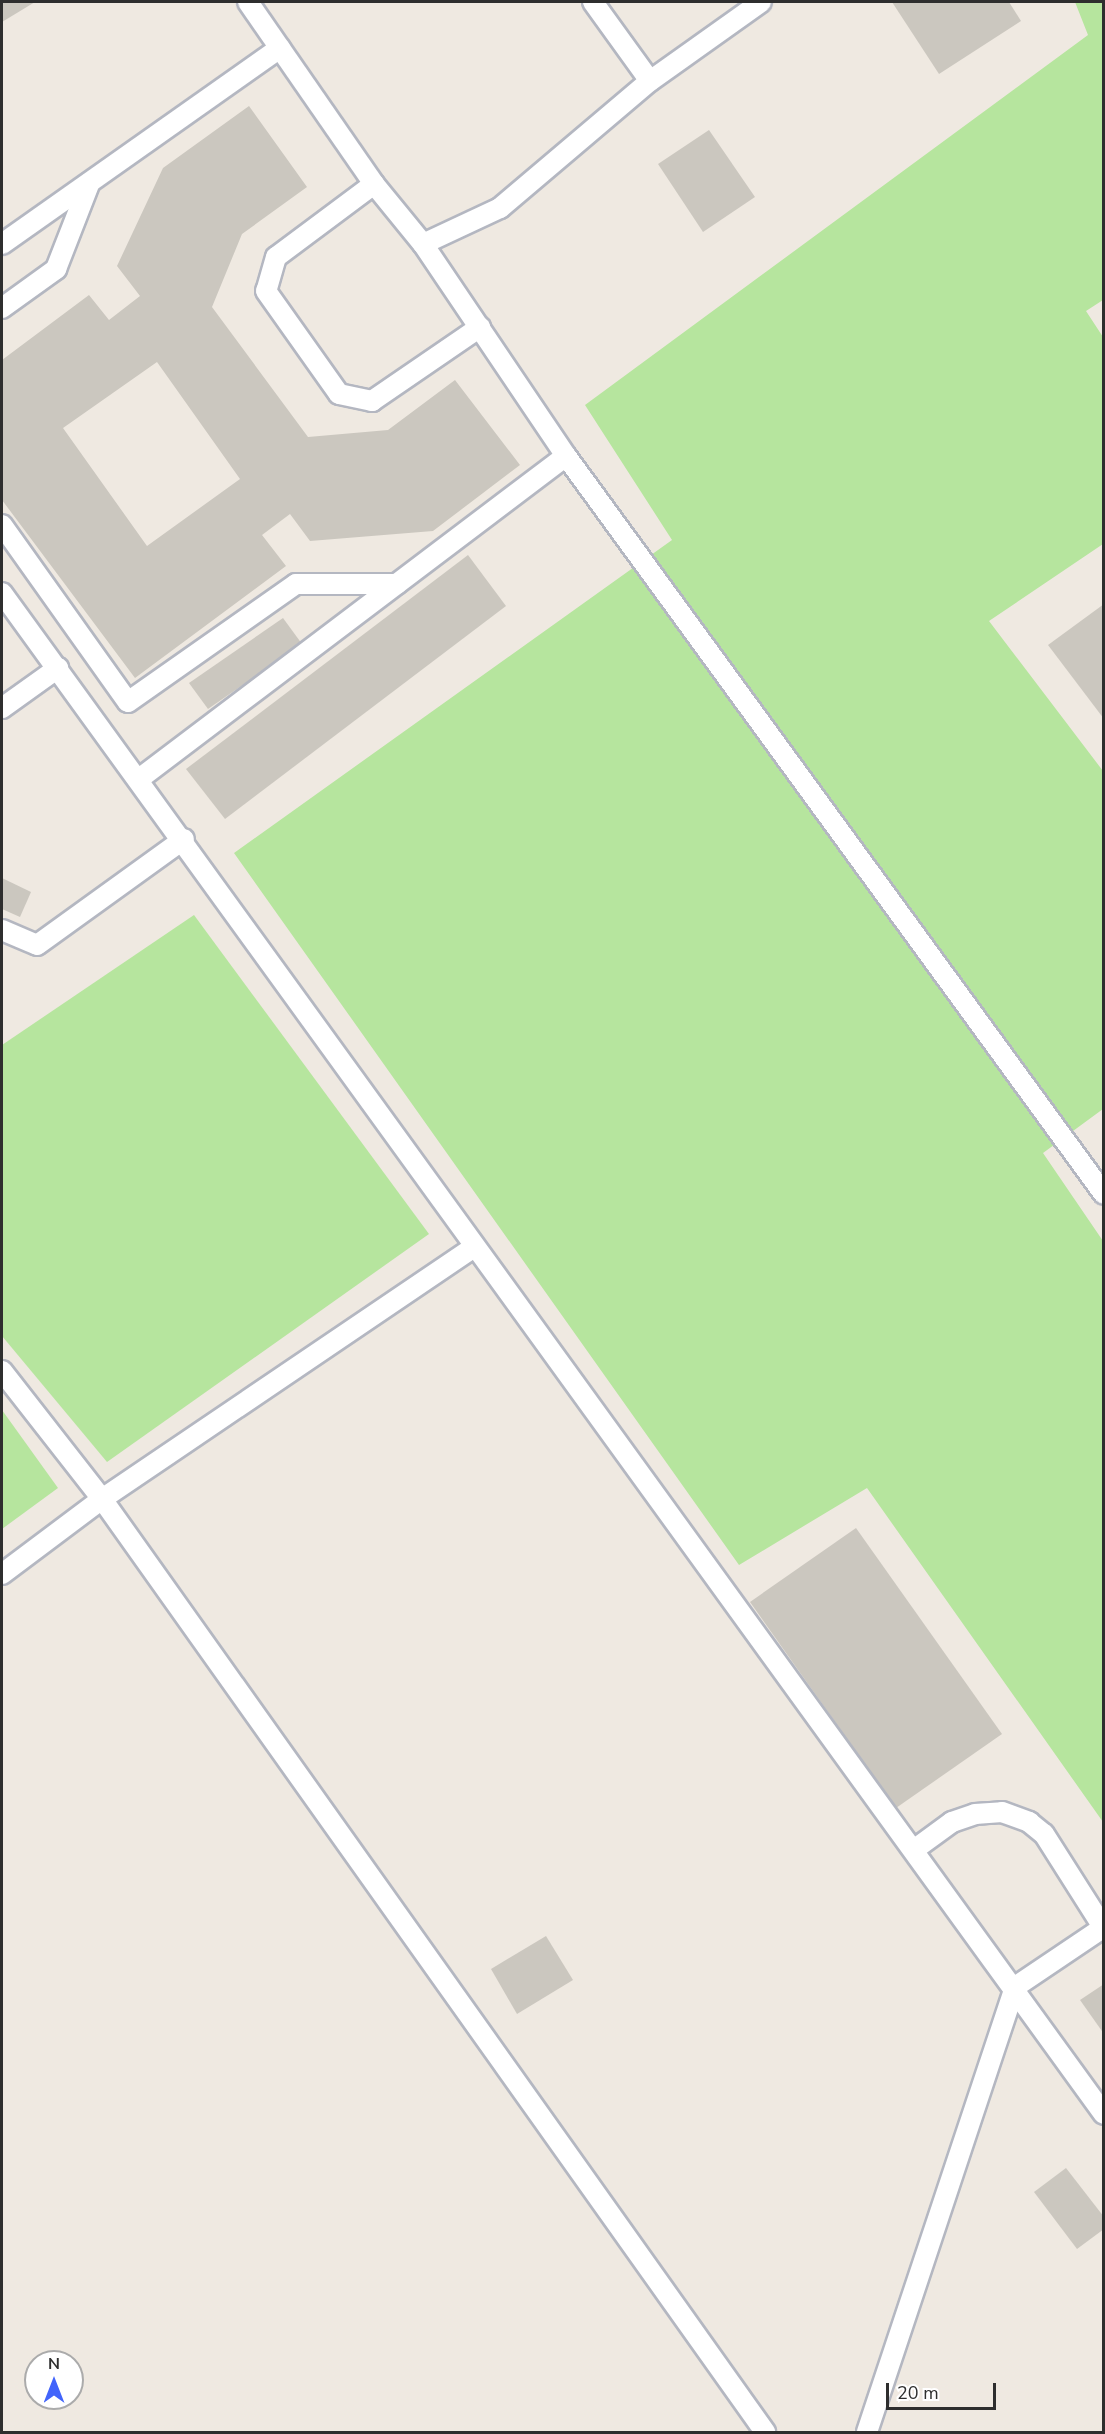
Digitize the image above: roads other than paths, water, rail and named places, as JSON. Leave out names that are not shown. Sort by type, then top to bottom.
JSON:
[{"type":"lane","points":[[248,2],[374,184],[423,244],[566,456],[1104,1194]]},
{"type":"lane","points":[[593,2],[650,81]]},
{"type":"lane","points":[[423,244],[500,208],[650,81],[751,4]]},
{"type":"lane","points":[[2,244],[280,48]]},
{"type":"lane","points":[[2,308],[56,269],[90,182]]},
{"type":"lane","points":[[374,184],[276,257],[266,291],[339,394],[372,401],[480,327]]},
{"type":"lane","points":[[139,779],[566,456]]},
{"type":"lane","points":[[2,525],[128,702],[296,584],[397,584]]},
{"type":"lane","points":[[2,593],[184,839],[474,1247],[915,1849],[1104,2114]]},
{"type":"lane","points":[[2,708],[58,668]]},
{"type":"lane","points":[[2,930],[37,945],[184,839]]},
{"type":"lane","points":[[2,1574],[102,1499],[474,1247]]},
{"type":"lane","points":[[2,1371],[102,1499],[765,2433]]},
{"type":"lane","points":[[867,2433],[1015,1987],[1103,1927],[1044,1834],[1029,1822],[1002,1812],[975,1814],[952,1822],[915,1849]]}]
